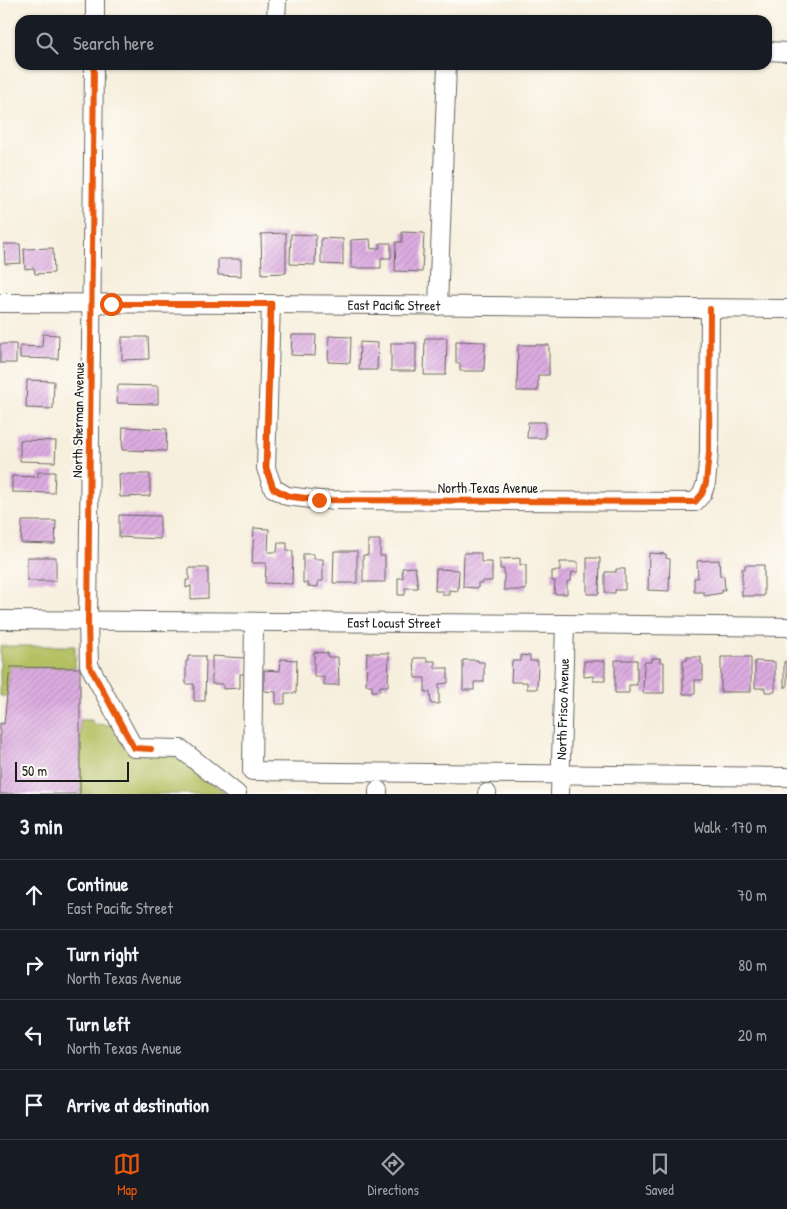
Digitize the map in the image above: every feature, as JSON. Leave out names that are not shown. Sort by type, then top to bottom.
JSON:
[{"type":"street","points":[[95,0],[95,15]]},
{"type":"street","points":[[276,0],[276,15]]},
{"type":"street","points":[[772,51],[787,52]]},
{"type":"street","name":"North Sherman Avenue","points":[[94,70],[89,665],[134,748],[180,749],[237,794]]},
{"type":"street","points":[[438,306],[447,70]]},
{"type":"street","name":"East Pacific Street","points":[[0,303],[787,309]]},
{"type":"street","name":"North Texas Avenue","points":[[271,304],[266,468],[273,488],[288,496],[328,500],[695,502],[702,494],[706,482],[709,453],[710,309]]},
{"type":"street","name":"East Locust Street","points":[[0,620],[565,624],[787,628]]},
{"type":"street","points":[[254,622],[252,771],[787,778]]},
{"type":"street","name":"North Frisco Avenue","points":[[560,794],[565,624]]},
{"type":"green space","points":[[0,646],[75,646],[75,668],[10,667],[7,696],[0,696]]},
{"type":"green space","points":[[80,720],[92,720],[93,724],[111,725],[124,747],[181,758],[226,794],[80,794]]},
{"type":"building","points":[[402,232],[424,233],[422,272],[395,271],[396,242],[402,242]]},
{"type":"building","points":[[286,233],[286,273],[262,274],[261,234]]},
{"type":"building","points":[[291,234],[316,235],[315,265],[290,264]]},
{"type":"building","points":[[321,238],[343,239],[343,265],[321,264]]},
{"type":"building","points":[[370,239],[371,249],[380,248],[380,243],[391,243],[391,258],[381,258],[381,268],[351,268],[351,240]]},
{"type":"building","points":[[4,244],[20,244],[21,263],[5,264]]},
{"type":"building","points":[[53,248],[54,273],[35,274],[34,268],[25,269],[24,249]]},
{"type":"building","points":[[218,259],[241,259],[241,276],[218,275]]},
{"type":"building","points":[[43,334],[59,335],[58,359],[20,358],[20,346],[42,347]]},
{"type":"building","points":[[292,335],[316,335],[315,356],[291,355]]},
{"type":"building","points":[[329,336],[351,337],[350,363],[328,362]]},
{"type":"building","points":[[122,337],[148,337],[149,359],[122,360]]},
{"type":"building","points":[[425,338],[447,338],[446,375],[424,375]]},
{"type":"building","points":[[456,341],[485,342],[484,371],[460,371],[460,363],[456,363]]},
{"type":"building","points":[[360,342],[378,343],[377,370],[359,370]]},
{"type":"building","points":[[391,343],[416,343],[416,371],[391,371]]},
{"type":"building","points":[[0,344],[16,344],[16,363],[0,363]]},
{"type":"building","points":[[518,345],[549,345],[549,375],[538,375],[538,391],[517,391]]},
{"type":"building","points":[[27,380],[54,381],[53,409],[26,408]]},
{"type":"building","points":[[118,385],[158,386],[158,404],[117,403]]},
{"type":"building","points":[[528,422],[545,422],[545,438],[527,438]]},
{"type":"building","points":[[123,427],[167,429],[166,451],[122,450]]},
{"type":"building","points":[[20,440],[56,441],[55,462],[20,461]]},
{"type":"building","points":[[38,472],[55,472],[54,493],[12,492],[12,476],[38,477]]},
{"type":"building","points":[[119,474],[150,474],[150,496],[120,497]]},
{"type":"building","points":[[119,515],[160,516],[160,539],[119,537]]},
{"type":"building","points":[[22,521],[56,521],[55,544],[21,543]]},
{"type":"building","points":[[254,528],[269,529],[268,552],[277,552],[278,543],[287,543],[287,551],[293,551],[292,584],[265,583],[266,563],[252,563]]},
{"type":"building","points":[[368,540],[380,540],[380,556],[385,556],[385,582],[363,582],[363,555],[368,555]]},
{"type":"building","points":[[334,551],[357,551],[357,583],[333,583]]},
{"type":"building","points":[[464,553],[481,553],[481,562],[492,562],[492,581],[478,583],[478,588],[463,587]]},
{"type":"building","points":[[649,553],[666,554],[666,558],[670,559],[669,591],[648,590]]},
{"type":"building","points":[[303,554],[314,554],[314,559],[323,559],[323,581],[318,581],[318,587],[308,586],[308,583],[303,583]]},
{"type":"building","points":[[27,557],[56,557],[56,581],[27,581]]},
{"type":"building","points":[[520,558],[520,565],[526,565],[526,590],[504,590],[504,569],[500,569],[500,559]]},
{"type":"building","points":[[587,558],[600,558],[599,594],[587,594]]},
{"type":"building","points":[[719,560],[720,576],[724,576],[725,590],[722,590],[722,593],[704,596],[704,592],[694,592],[694,578],[698,578],[697,561]]},
{"type":"building","points":[[560,562],[578,562],[578,572],[572,572],[571,581],[567,581],[567,594],[554,594],[555,581],[552,581],[552,571],[560,571]]},
{"type":"building","points":[[745,565],[764,565],[764,596],[742,596],[742,569],[745,569]]},
{"type":"building","points":[[415,567],[418,588],[405,588],[405,595],[398,595],[398,578],[403,578],[402,568]]},
{"type":"building","points":[[189,568],[208,568],[208,598],[191,599],[191,586],[186,588],[186,580],[189,580]]},
{"type":"building","points":[[436,569],[459,570],[458,591],[449,590],[449,595],[443,595],[443,591],[435,591]]},
{"type":"building","points":[[616,569],[625,569],[625,590],[605,593],[605,572],[616,572]]},
{"type":"building","points":[[314,652],[328,653],[328,657],[338,657],[339,685],[324,685],[324,677],[314,677]]},
{"type":"building","points":[[367,653],[389,653],[388,686],[380,686],[380,691],[372,691],[372,685],[366,685]]},
{"type":"building","points":[[521,655],[530,656],[530,661],[538,661],[537,689],[527,689],[527,682],[511,682],[512,661],[521,661]]},
{"type":"building","points":[[188,656],[205,656],[205,701],[194,701],[194,684],[186,684],[186,661],[188,661]]},
{"type":"building","points":[[212,656],[245,658],[245,674],[240,674],[240,688],[223,689],[223,684],[212,684]]},
{"type":"building","points":[[687,657],[701,657],[701,664],[703,665],[703,680],[695,680],[695,694],[683,694],[683,660],[687,660]]},
{"type":"building","points":[[721,657],[751,657],[751,692],[721,692]]},
{"type":"building","points":[[414,658],[427,658],[427,661],[435,661],[435,668],[448,668],[448,683],[439,684],[439,704],[431,704],[430,692],[425,692],[425,678],[415,678]]},
{"type":"building","points":[[652,658],[660,658],[660,662],[664,662],[664,693],[643,693],[644,662],[652,662]]},
{"type":"building","points":[[281,659],[297,660],[296,693],[285,693],[285,704],[276,704],[276,692],[264,691],[264,670],[280,671]]},
{"type":"building","points":[[463,660],[484,662],[484,682],[474,682],[474,690],[463,690]]},
{"type":"building","points":[[615,660],[637,660],[637,685],[629,685],[629,693],[615,693]]},
{"type":"building","points":[[584,661],[605,661],[605,681],[593,681],[593,676],[584,677]]},
{"type":"building","points":[[755,661],[775,662],[775,692],[765,692],[765,688],[755,688]]},
{"type":"building","points":[[784,662],[787,662],[787,687],[784,687]]},
{"type":"building","points":[[10,667],[80,668],[80,794],[0,794],[0,723],[4,724]]},
{"type":"cycle path","points":[[94,70],[89,665],[134,748],[151,749]]},
{"type":"cycle path","points":[[271,304],[266,468],[273,488],[287,496],[319,500],[695,502],[702,494],[706,483],[709,453],[710,309]]},
{"type":"route","points":[[111,304],[271,304],[266,468],[273,488],[288,496],[319,500]]}]
